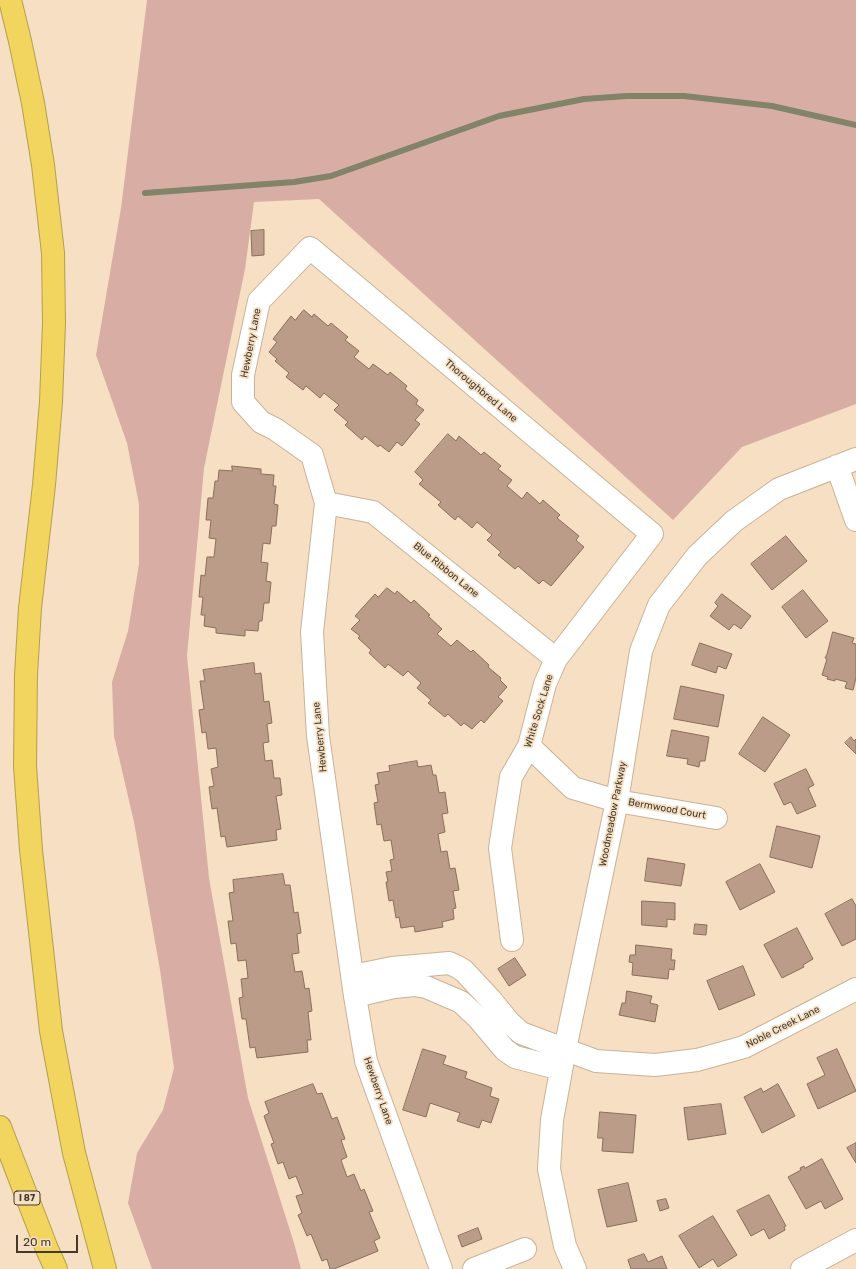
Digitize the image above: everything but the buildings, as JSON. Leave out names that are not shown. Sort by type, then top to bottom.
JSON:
[{"type":"highway","points":[[10,0],[34,103],[43,165],[53,261],[54,323],[51,402],[30,608],[26,675],[25,766],[31,850],[52,1031],[74,1153],[105,1269]]},
{"type":"highway","name":"I 87","points":[[0,1127],[56,1269]]},
{"type":"street","name":"Hewberry Lane","points":[[310,248],[259,301],[243,375],[243,402],[261,422],[275,429],[312,455],[326,503],[312,632],[318,736],[354,986],[366,1061],[441,1269]]},
{"type":"street","name":"Thoroughbred Lane","points":[[310,248],[652,534]]},
{"type":"street","points":[[846,462],[856,520]]},
{"type":"street","name":"Woodmeadow Parkway","points":[[575,1269],[565,1246],[549,1168],[552,1120],[563,1059],[617,801],[640,651],[659,605],[697,556],[734,521],[779,489],[846,462]]},
{"type":"street","name":"Blue Ribbon Lane","points":[[326,503],[373,512],[556,659]]},
{"type":"street","name":"White Sock Lane","points":[[512,940],[500,848],[511,777],[529,746],[545,684],[556,659],[652,534]]},
{"type":"street","name":"Bermwood Court","points":[[529,746],[573,788],[617,801],[716,818]]},
{"type":"street","points":[[354,986],[392,968],[449,963],[464,971],[509,1022],[521,1033],[563,1059]]},
{"type":"street","points":[[354,986],[394,987],[414,985],[426,987],[461,1002],[478,1018],[505,1050],[515,1057],[563,1059]]},
{"type":"street","name":"Noble Creek Lane","points":[[563,1059],[655,1065],[697,1060],[744,1047],[856,989]]},
{"type":"street","points":[[802,1269],[856,1240]]},
{"type":"street","points":[[474,1269],[524,1249]]},
{"type":"shaded area","points":[[147,0],[856,0],[856,404],[742,447],[673,520],[319,199],[254,202],[245,269],[204,468],[187,656],[209,878],[248,1098],[301,1269],[152,1269],[128,1203],[137,1153],[163,1110],[174,1068],[160,970],[134,822],[114,736],[112,682],[128,631],[139,564],[139,504],[127,443],[96,355],[121,208]]},
{"type":"waterway","points":[[145,193],[294,182],[331,176],[499,116],[584,99],[627,96],[684,96],[772,106],[856,125]]}]
